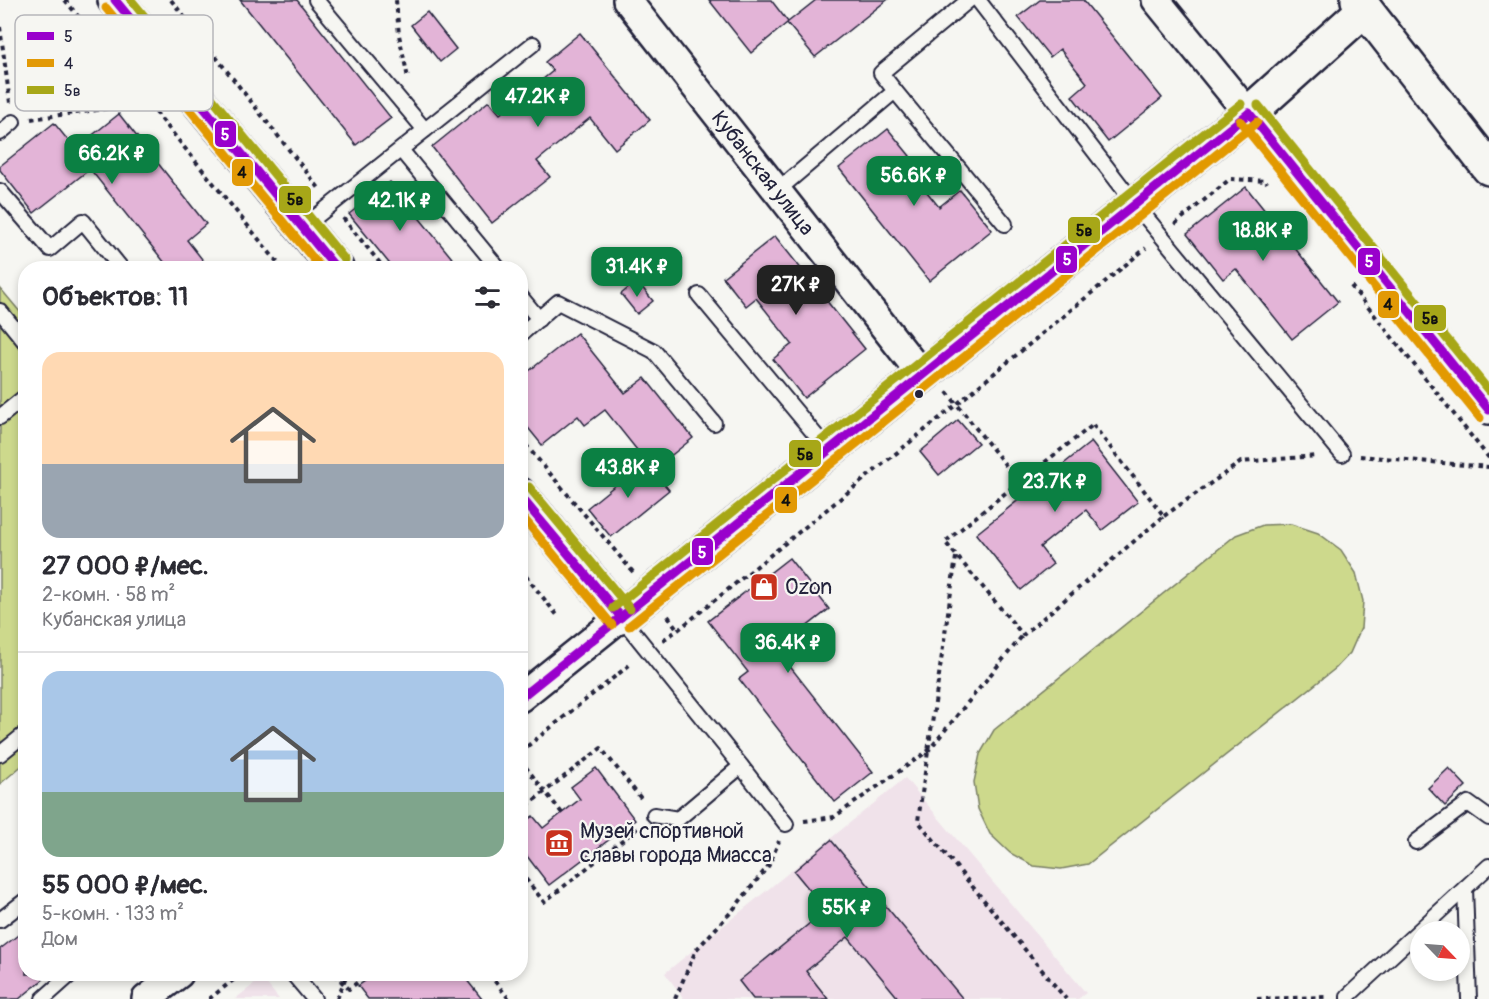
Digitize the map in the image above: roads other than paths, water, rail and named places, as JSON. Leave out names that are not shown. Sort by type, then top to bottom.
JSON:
[{"type":"street","points":[[115,0],[127,15]]},
{"type":"street","name":"Кубанская улица","points":[[627,0],[777,191],[926,373]]},
{"type":"street","points":[[1156,0],[1489,410]]},
{"type":"street","points":[[528,692],[1249,113],[1364,3],[1489,168]]},
{"type":"street","points":[[206,111],[330,261]]},
{"type":"street","points":[[528,505],[621,617]]},
{"type":"street","points":[[146,999],[170,981]]},
{"type":"lane","points":[[316,0],[421,125]]},
{"type":"lane","points":[[969,0],[881,73],[1005,224]]},
{"type":"lane","points":[[978,0],[1135,204],[1342,454]]},
{"type":"lane","points":[[302,228],[401,150],[421,125],[533,44]]},
{"type":"lane","points":[[777,191],[895,91]]},
{"type":"lane","points":[[0,133],[13,122]]},
{"type":"lane","points":[[401,150],[492,261]]},
{"type":"lane","points":[[0,191],[50,249],[83,221],[115,261]]},
{"type":"lane","points":[[699,295],[829,451]]},
{"type":"lane","points":[[528,328],[558,302],[654,351],[714,423]]},
{"type":"lane","points":[[528,306],[539,319]]},
{"type":"lane","points":[[0,311],[18,333]]},
{"type":"lane","points":[[0,417],[18,402]]},
{"type":"lane","points":[[621,617],[786,824]]},
{"type":"lane","points":[[0,754],[18,739]]},
{"type":"lane","points":[[654,815],[678,819],[741,766]]},
{"type":"lane","points":[[1416,842],[1468,803],[1489,818]]},
{"type":"lane","points":[[1348,998],[1489,867]]},
{"type":"lane","points":[[1465,888],[1469,999]]},
{"type":"lane","points":[[0,920],[18,906]]},
{"type":"lane","points":[[44,999],[63,981]]},
{"type":"lane","points":[[299,981],[314,999]]},
{"type":"place","name":"Ozon","points":[[764,587]]},
{"type":"place","name":"Музей спортивной славы города Миасса","points":[[559,843]]}]
